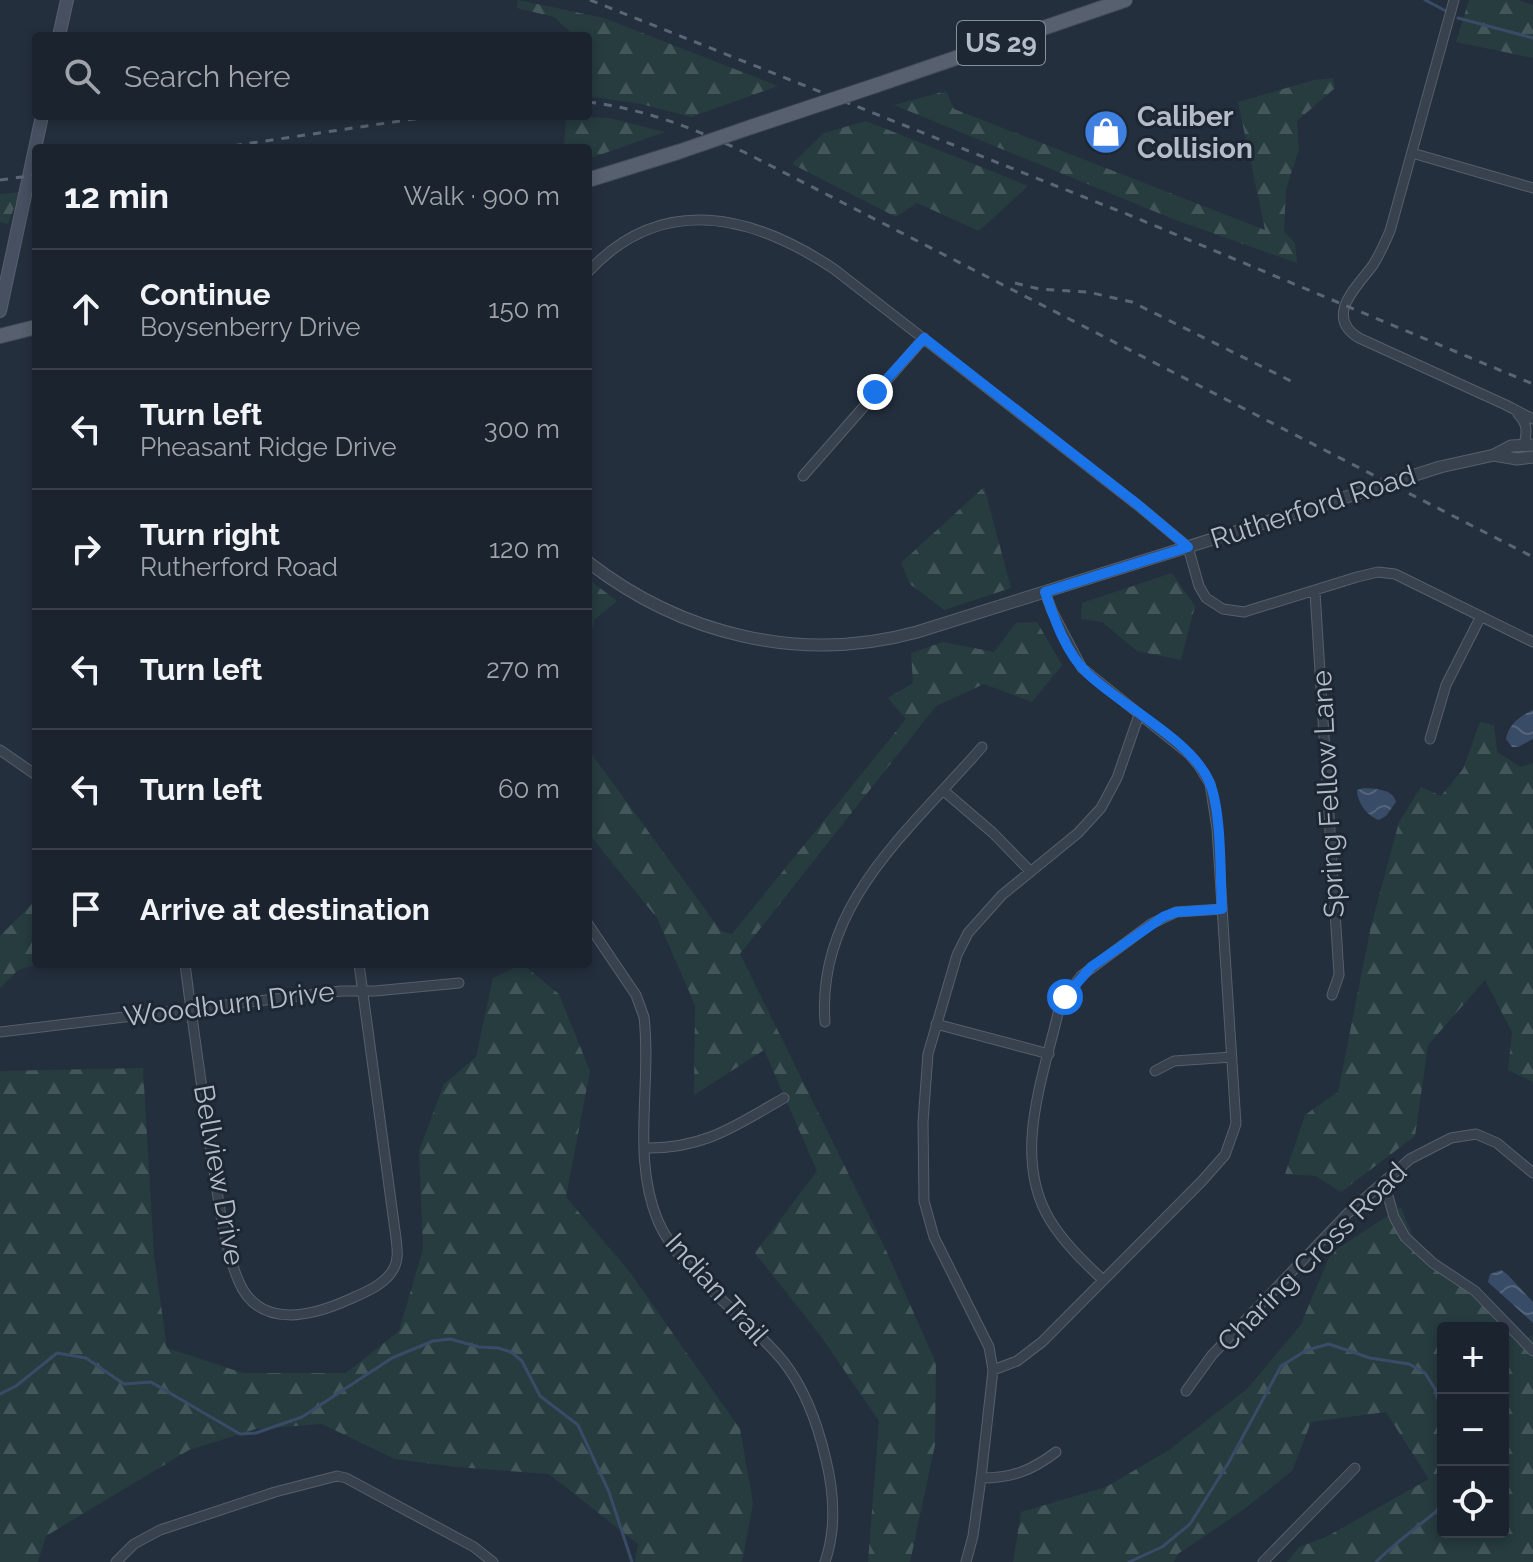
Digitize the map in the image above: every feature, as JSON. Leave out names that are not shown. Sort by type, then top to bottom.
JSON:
[{"type":"main road","points":[[60,32],[67,0]]},
{"type":"main road","name":"US 29","points":[[592,179],[1125,0]]},
{"type":"main road","points":[[36,144],[41,120]]},
{"type":"main road","points":[[0,311],[32,162]]},
{"type":"main road","points":[[0,336],[32,328]]},
{"type":"street","points":[[1454,0],[1387,238],[1373,264],[1346,300],[1346,325],[1359,338],[1533,419]]},
{"type":"street","points":[[1412,153],[1533,188]]},
{"type":"street","points":[[592,268],[623,241],[655,226],[692,219],[741,224],[766,231],[812,254],[1137,504],[1188,547],[1199,586],[1206,598],[1223,609],[1244,612],[1378,572],[1395,574],[1533,642]]},
{"type":"street","points":[[803,476],[924,338]]},
{"type":"street","points":[[1506,405],[1533,410]]},
{"type":"street","points":[[1506,405],[1525,423],[1528,445]]},
{"type":"street","name":"Rutherford Road","points":[[592,565],[641,598],[690,621],[737,635],[797,645],[832,645],[900,637],[1440,467],[1494,455],[1511,446],[1528,445]]},
{"type":"street","name":"Rutherford Road","points":[[1494,455],[1517,459],[1533,457]]},
{"type":"street","points":[[993,1370],[1030,1353],[1202,1181],[1225,1155],[1236,1124],[1214,799],[1210,784],[1189,754],[1082,668],[1045,592]]},
{"type":"street","name":"Spring Fellow Lane","points":[[1315,592],[1339,975],[1332,995]]},
{"type":"street","points":[[1430,739],[1446,685],[1481,616]]},
{"type":"street","points":[[966,1562],[973,1536],[993,1370],[989,1347],[934,1237],[924,1201],[928,1054],[957,955],[968,933],[1002,895],[1078,833],[1101,808],[1117,778],[1139,715]]},
{"type":"street","points":[[825,1022],[824,994],[828,973],[838,931],[851,902],[892,849],[982,747]]},
{"type":"street","points":[[0,750],[32,772]]},
{"type":"street","points":[[944,791],[993,833],[1030,871]]},
{"type":"street","points":[[1103,1280],[1053,1225],[1034,1181],[1033,1130],[1059,1009],[1065,997],[1091,967],[1163,917],[1176,912],[1222,909]]},
{"type":"street","name":"Indian Trail","points":[[592,930],[636,995],[644,1017],[645,1148],[651,1196],[664,1233],[701,1277],[782,1360],[813,1416],[828,1468],[832,1496],[832,1533],[825,1562]]},
{"type":"street","name":"Bellview Drive","points":[[186,968],[218,1195],[238,1278],[247,1296],[260,1307],[281,1315],[303,1315],[329,1309],[381,1283],[389,1276],[396,1261],[396,1238],[359,968]]},
{"type":"street","name":"Woodburn Drive","points":[[0,1032],[341,991],[459,983]]},
{"type":"street","points":[[936,1024],[1049,1054]]},
{"type":"street","points":[[1155,1071],[1174,1061],[1232,1057]]},
{"type":"street","points":[[645,1148],[678,1147],[703,1142],[784,1098]]},
{"type":"street","name":"Charing Cross Road","points":[[1186,1391],[1212,1355],[1348,1213],[1423,1151],[1451,1138],[1470,1134],[1490,1138],[1533,1173]]},
{"type":"street","points":[[1384,1182],[1394,1217],[1405,1237],[1433,1263],[1475,1291],[1533,1351]]},
{"type":"street","points":[[981,1478],[1017,1476],[1038,1466],[1056,1452]]},
{"type":"street","points":[[1263,1562],[1355,1468]]},
{"type":"street","points":[[116,1562],[134,1544],[160,1530],[275,1492],[337,1476],[474,1547],[493,1562]]},
{"type":"green space","points":[[518,0],[604,18],[778,86],[691,117],[641,104],[592,97],[592,32],[571,32],[554,17],[517,8]]},
{"type":"green space","points":[[1469,0],[1518,0],[1533,5],[1533,58],[1456,42]]},
{"type":"green space","points":[[1333,78],[1335,88],[1297,121],[1299,149],[1286,189],[1284,231],[1295,243],[1297,263],[1173,219],[894,105],[946,91],[954,109],[1265,230],[1238,102],[1314,80]]},
{"type":"green space","points":[[609,118],[665,132],[592,158],[592,144],[564,144],[566,120]]},
{"type":"green space","points":[[866,121],[1028,186],[979,231],[917,203],[896,217],[792,164],[824,133]]},
{"type":"green space","points":[[20,192],[8,224],[0,222],[0,194]]},
{"type":"green space","points":[[984,487],[1011,588],[944,610],[910,584],[901,563]]},
{"type":"green space","points":[[1172,573],[1195,606],[1181,660],[1137,651],[1102,622],[1081,619],[1082,603]]},
{"type":"green space","points":[[592,582],[617,601],[595,619],[592,629]]},
{"type":"green space","points":[[1037,622],[1062,665],[1032,702],[984,684],[936,706],[740,954],[885,1248],[936,1363],[935,1445],[910,1562],[868,1562],[879,1421],[820,1335],[755,1253],[817,1171],[764,1050],[694,1095],[695,1005],[657,918],[592,838],[592,754],[721,931],[732,934],[906,719],[888,698],[913,683],[911,653],[943,642],[994,652],[1016,623]]},
{"type":"green space","points":[[1480,722],[1494,725],[1497,752],[1521,767],[1533,763],[1533,1082],[1508,1070],[1512,1032],[1485,980],[1428,1045],[1415,1136],[1341,1192],[1316,1176],[1285,1174],[1305,1115],[1338,1092],[1371,926],[1399,822],[1421,787],[1441,796],[1463,769]]},
{"type":"green space","points":[[32,904],[32,966],[18,970],[0,988],[0,936]]},
{"type":"green space","points":[[514,968],[527,968],[559,994],[590,1071],[566,1197],[629,1271],[740,1429],[753,1503],[742,1562],[635,1562],[638,1544],[549,1474],[395,1459],[322,1424],[256,1429],[189,1450],[46,1536],[38,1562],[0,1562],[0,1071],[143,1068],[154,1255],[167,1348],[243,1373],[346,1373],[399,1331],[423,1249],[419,1151],[444,1084],[476,1057],[493,978]]},
{"type":"green space","points":[[1401,1207],[1417,1247],[1502,1322],[1437,1322],[1437,1538],[1509,1538],[1509,1328],[1523,1340],[1533,1335],[1533,1562],[1287,1562],[1299,1547],[1326,1537],[1429,1479],[1386,1412],[1311,1422],[1292,1471],[1243,1510],[1178,1554],[1174,1562],[1013,1562],[1021,1512],[1106,1487],[1169,1450],[1247,1389],[1300,1326],[1331,1253]]},
{"type":"water","points":[[1533,710],[1533,739],[1512,747],[1506,739],[1512,725]]},
{"type":"water","points":[[1364,788],[1391,794],[1396,802],[1386,816],[1379,820],[1364,808],[1357,790]]},
{"type":"water","points":[[1501,1270],[1533,1302],[1533,1323],[1488,1282],[1490,1274]]},
{"type":"waterway","points":[[1425,0],[1446,11]]},
{"type":"waterway","points":[[1458,18],[1533,38]]},
{"type":"waterway","points":[[0,1394],[16,1386],[57,1353],[86,1358],[124,1384],[151,1382],[240,1434],[256,1433],[302,1417],[392,1358],[433,1341],[450,1339],[479,1347],[498,1348],[511,1352],[522,1361],[540,1396],[578,1425],[609,1492],[632,1562]]},
{"type":"waterway","points":[[1129,1562],[1162,1547],[1190,1524],[1229,1462],[1281,1366],[1307,1350],[1329,1344],[1370,1358],[1409,1364],[1425,1373],[1437,1396]]},
{"type":"waterway","points":[[1376,1562],[1437,1511]]},
{"type":"railway","points":[[590,0],[1134,217],[1533,384]]},
{"type":"railway","points":[[592,103],[629,109],[668,121],[744,152],[1533,557]]},
{"type":"railway","points":[[245,144],[407,120]]},
{"type":"railway","points":[[0,180],[32,176]]},
{"type":"railway","points":[[1015,283],[1039,289],[1088,292],[1132,302],[1295,383]]},
{"type":"place","name":"Caliber Collision","points":[[1106,132]]},
{"type":"route","points":[[875,392],[924,338],[1188,547],[1045,592],[1070,648],[1086,672],[1189,754],[1205,774],[1214,799],[1222,909],[1176,912],[1163,917],[1091,967],[1065,997]]}]
